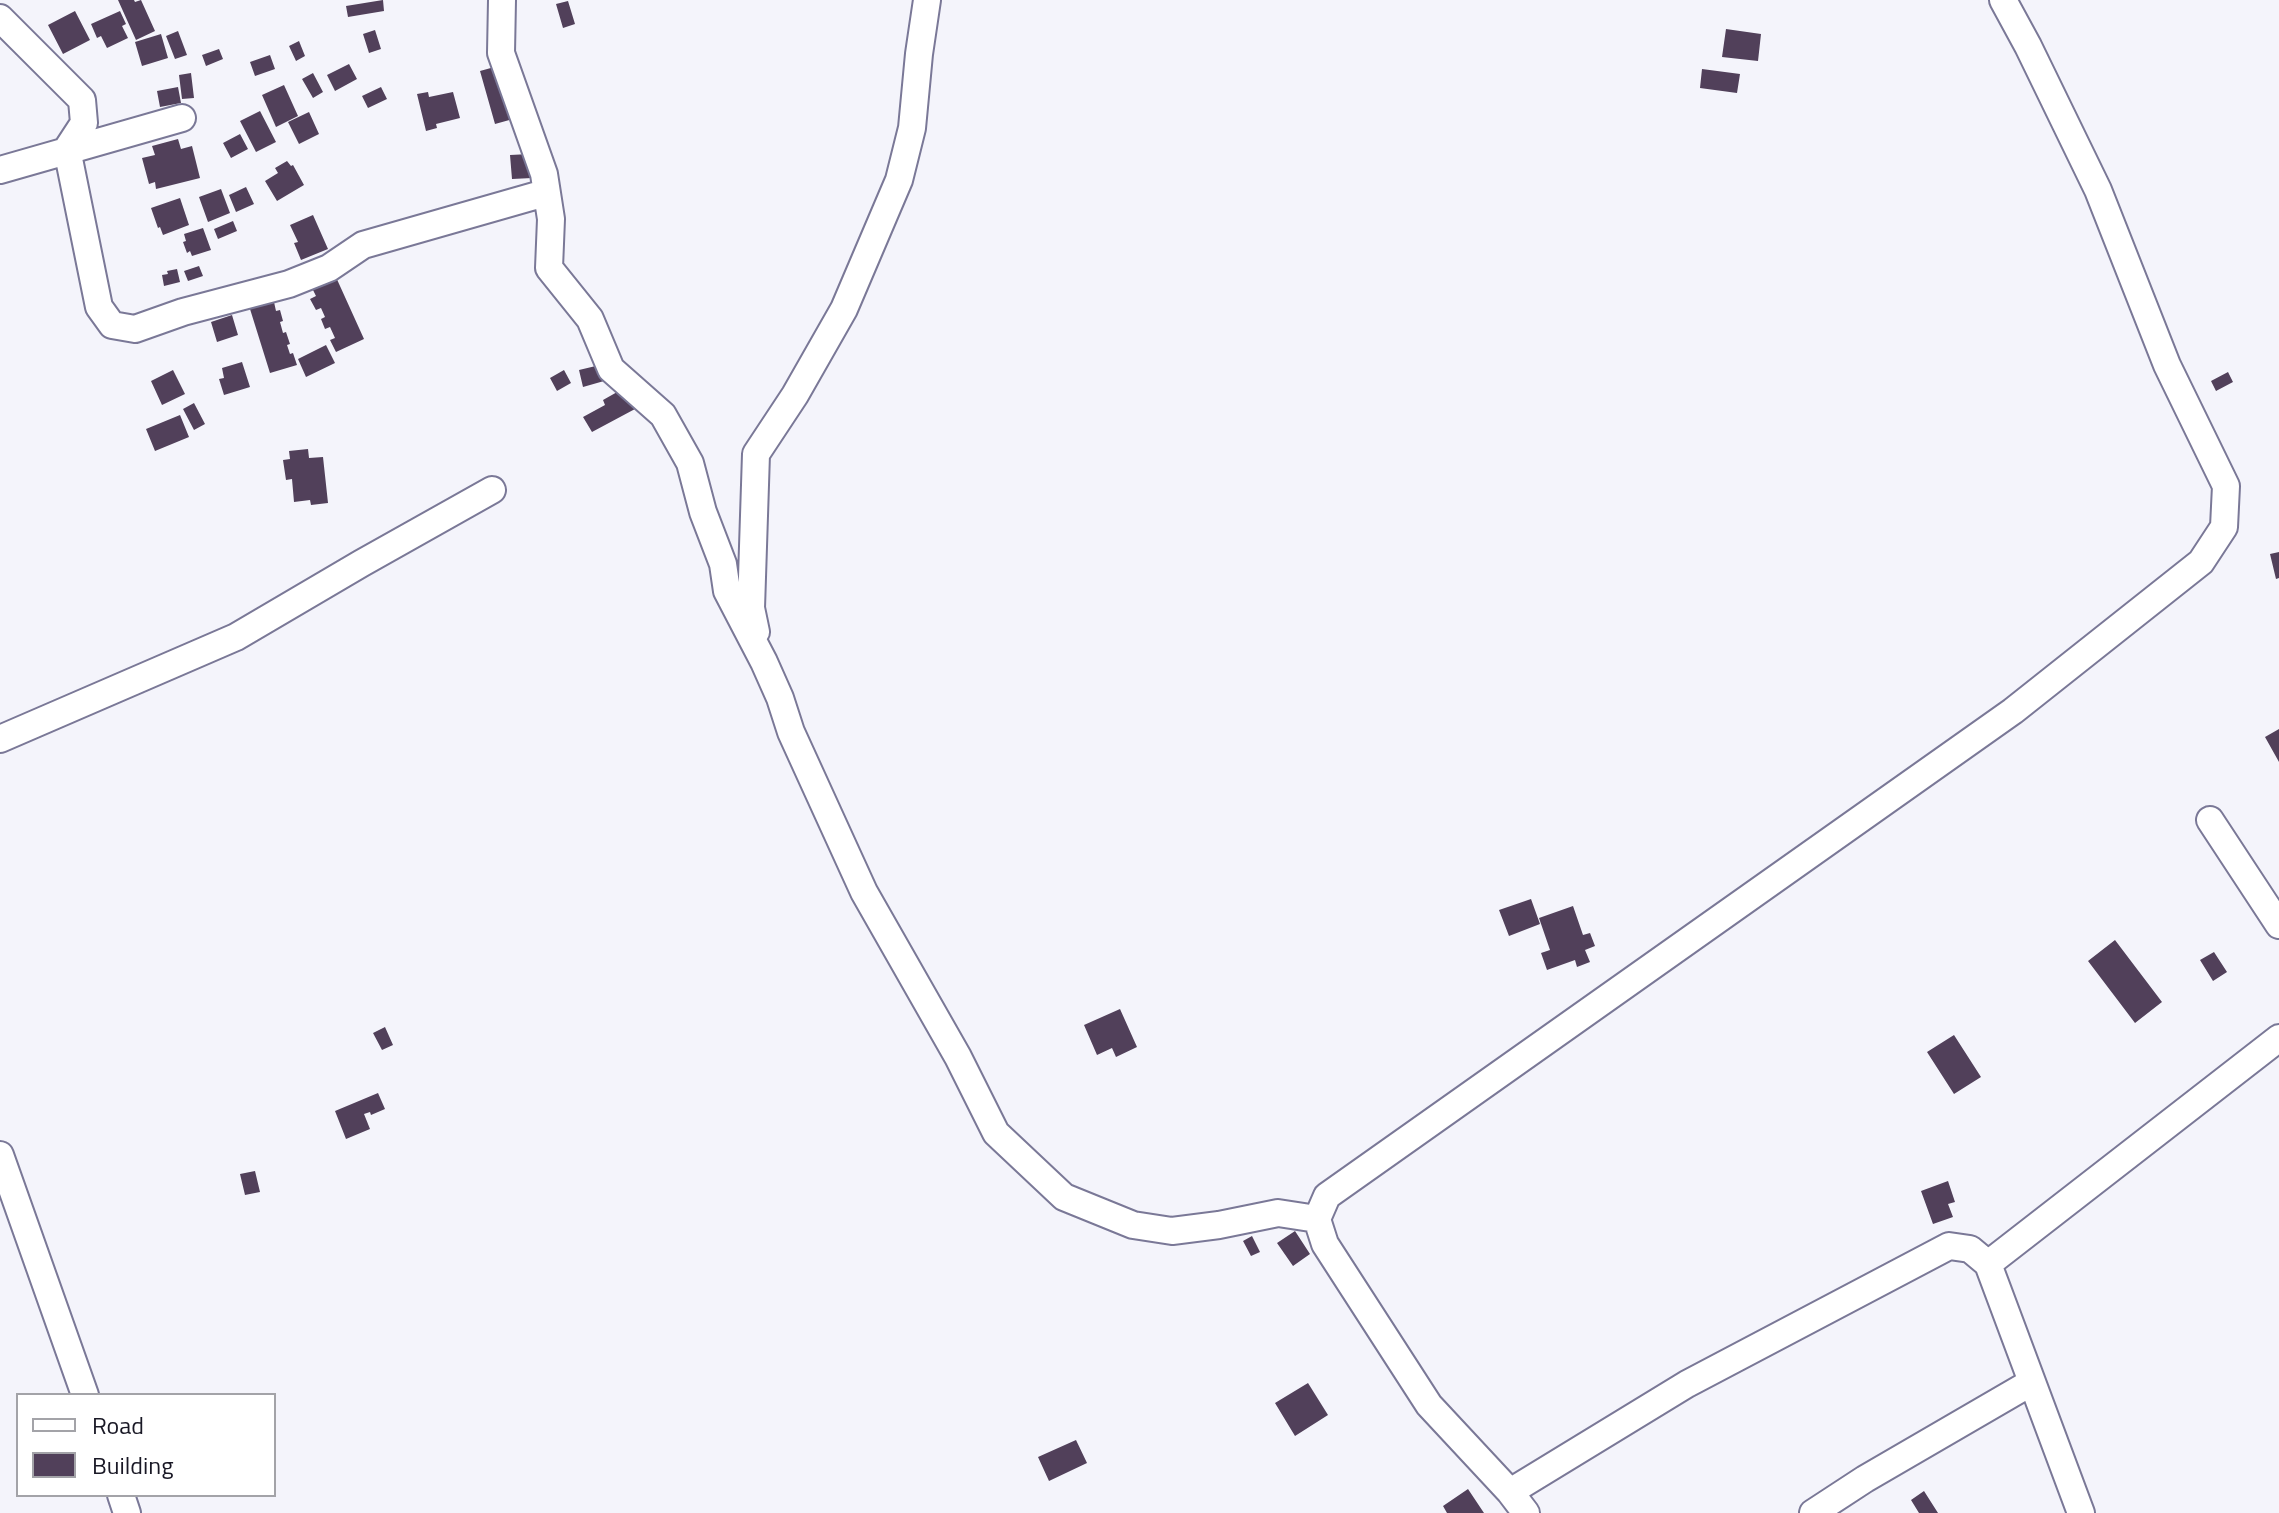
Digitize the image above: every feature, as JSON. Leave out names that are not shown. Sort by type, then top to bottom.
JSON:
[{"type":"street","points":[[502,0],[501,53],[544,174],[551,219],[549,268],[590,319],[611,369],[663,415],[690,463],[703,512],[723,564],[727,591],[764,662],[791,732],[864,892],[958,1057],[996,1133],[1064,1197],[1133,1225],[1172,1231],[1278,1213],[1317,1219]]},
{"type":"street","points":[[764,662],[751,608],[756,454],[795,395],[844,309],[899,180],[912,128],[927,0]]},
{"type":"street","points":[[1526,1513],[1429,1405],[1325,1244],[1317,1219],[1327,1196],[2013,711],[2201,562],[2224,527],[2226,486],[2167,365],[2098,190],[2003,0]]},
{"type":"street","points":[[0,18],[82,100],[84,123],[67,149],[99,307],[112,325],[135,329],[183,312],[289,284],[329,268],[363,245],[545,193]]},
{"type":"street","points":[[0,170],[182,118]]},
{"type":"street","points":[[0,739],[236,637],[492,490]]},
{"type":"street","points":[[2210,820],[2279,925]]},
{"type":"street","points":[[1988,1264],[2279,1038]]},
{"type":"street","points":[[0,1155],[84,1393]]},
{"type":"street","points":[[1510,1492],[1687,1384],[1949,1246],[1970,1249],[1988,1264],[2081,1513]]},
{"type":"street","points":[[1813,1513],[1865,1479],[2032,1382]]},
{"type":"building","points":[[118,0],[141,0],[155,31],[136,40]]},
{"type":"building","points":[[383,0],[384,11],[348,17],[346,6]]},
{"type":"building","points":[[568,1],[575,24],[563,28],[556,4]]},
{"type":"building","points":[[75,11],[90,40],[63,54],[48,25]]},
{"type":"building","points":[[120,11],[128,38],[107,48],[101,36],[97,38],[91,24]]},
{"type":"building","points":[[1726,29],[1761,34],[1758,61],[1722,57]]},
{"type":"building","points":[[375,30],[381,49],[369,53],[363,34]]},
{"type":"building","points":[[178,31],[187,55],[175,59],[166,36]]},
{"type":"building","points":[[161,34],[168,58],[142,66],[135,42]]},
{"type":"building","points":[[299,41],[305,56],[296,61],[289,46]]},
{"type":"building","points":[[219,49],[223,59],[206,66],[202,55]]},
{"type":"building","points":[[270,55],[275,69],[255,76],[250,62]]},
{"type":"building","points":[[349,64],[357,79],[335,91],[327,75]]},
{"type":"building","points":[[498,66],[513,119],[495,124],[480,71]]},
{"type":"building","points":[[1702,69],[1740,74],[1737,93],[1700,88]]},
{"type":"building","points":[[191,73],[194,98],[182,99],[179,75]]},
{"type":"building","points":[[313,73],[323,92],[313,98],[302,79]]},
{"type":"building","points":[[284,85],[298,116],[276,127],[262,95]]},
{"type":"building","points":[[178,87],[181,103],[160,107],[157,91]]},
{"type":"building","points":[[381,87],[387,99],[368,108],[362,96]]},
{"type":"building","points":[[428,92],[429,97],[453,92],[460,118],[436,124],[437,128],[426,131],[417,94]]},
{"type":"building","points":[[260,111],[276,142],[256,152],[240,121]]},
{"type":"building","points":[[309,112],[319,134],[299,144],[288,122]]},
{"type":"building","points":[[240,134],[248,149],[231,158],[223,143]]},
{"type":"building","points":[[178,139],[181,149],[192,146],[200,178],[156,189],[155,182],[149,184],[142,158],[155,155],[152,146]]},
{"type":"building","points":[[530,154],[532,178],[512,179],[510,155]]},
{"type":"building","points":[[287,161],[293,165],[304,185],[277,201],[265,181],[278,173],[275,168]]},
{"type":"building","points":[[246,187],[254,204],[236,212],[229,195]]},
{"type":"building","points":[[221,189],[230,213],[208,222],[199,197]]},
{"type":"building","points":[[180,198],[189,225],[163,235],[151,208]]},
{"type":"building","points":[[313,215],[328,249],[301,260],[294,243],[298,242],[290,225]]},
{"type":"building","points":[[233,221],[237,231],[218,239],[214,229]]},
{"type":"building","points":[[203,228],[211,250],[192,256],[190,251],[187,253],[183,242],[186,241],[184,234]]},
{"type":"building","points":[[199,266],[203,276],[188,281],[184,271]]},
{"type":"building","points":[[177,269],[180,282],[164,286],[162,275]]},
{"type":"building","points":[[335,275],[364,339],[336,352],[330,340],[335,338],[330,327],[325,329],[321,308],[316,310],[310,299],[316,296],[311,286]]},
{"type":"building","points":[[274,302],[276,311],[280,310],[283,333],[286,332],[290,354],[293,353],[297,365],[270,373],[250,309]]},
{"type":"building","points":[[232,315],[238,335],[217,342],[211,322]]},
{"type":"building","points":[[326,345],[335,363],[306,377],[298,359]]},
{"type":"building","points":[[242,362],[250,387],[224,395],[219,379],[224,378],[222,368]]},
{"type":"building","points":[[600,365],[604,381],[583,387],[579,370]]},
{"type":"building","points":[[173,370],[185,394],[162,405],[151,381]]},
{"type":"building","points":[[564,370],[571,383],[557,391],[550,378]]},
{"type":"building","points":[[2228,372],[2233,382],[2216,391],[2211,381]]},
{"type":"building","points":[[626,387],[635,409],[592,432],[583,417],[605,405],[603,400]]},
{"type":"building","points":[[194,403],[205,424],[194,430],[183,409]]},
{"type":"building","points":[[180,415],[189,437],[155,451],[146,429]]},
{"type":"building","points":[[308,449],[309,458],[323,457],[328,503],[311,505],[310,500],[294,502],[292,479],[286,480],[283,460],[290,459],[289,451]]},
{"type":"building","points":[[2279,552],[2279,578],[2276,579],[2270,554]]},
{"type":"building","points":[[2279,729],[2279,762],[2265,737]]},
{"type":"building","points":[[1531,899],[1540,924],[1509,936],[1499,910]]},
{"type":"building","points":[[1573,906],[1583,935],[1590,933],[1595,946],[1585,950],[1590,962],[1577,967],[1575,960],[1547,970],[1541,953],[1550,950],[1539,918]]},
{"type":"building","points":[[2115,940],[2162,1002],[2135,1023],[2088,961]]},
{"type":"building","points":[[2214,952],[2227,972],[2213,981],[2200,960]]},
{"type":"building","points":[[1120,1009],[1137,1047],[1116,1057],[1112,1048],[1097,1055],[1084,1025]]},
{"type":"building","points":[[385,1027],[393,1045],[382,1050],[373,1033]]},
{"type":"building","points":[[1954,1035],[1981,1077],[1954,1094],[1927,1052]]},
{"type":"building","points":[[378,1093],[385,1109],[371,1115],[370,1112],[364,1114],[370,1129],[346,1139],[335,1111]]},
{"type":"building","points":[[255,1171],[260,1192],[245,1195],[240,1174]]},
{"type":"building","points":[[1948,1181],[1955,1202],[1948,1204],[1953,1217],[1933,1224],[1921,1191]]},
{"type":"building","points":[[1295,1231],[1310,1254],[1293,1266],[1277,1243]]},
{"type":"building","points":[[1252,1236],[1260,1252],[1251,1256],[1243,1241]]},
{"type":"building","points":[[1308,1383],[1328,1415],[1295,1436],[1275,1403]]},
{"type":"building","points":[[1076,1440],[1087,1463],[1049,1481],[1038,1457]]},
{"type":"building","points":[[1468,1489],[1484,1513],[1447,1513],[1443,1506]]},
{"type":"building","points":[[1924,1491],[1938,1513],[1919,1513],[1911,1500]]}]
